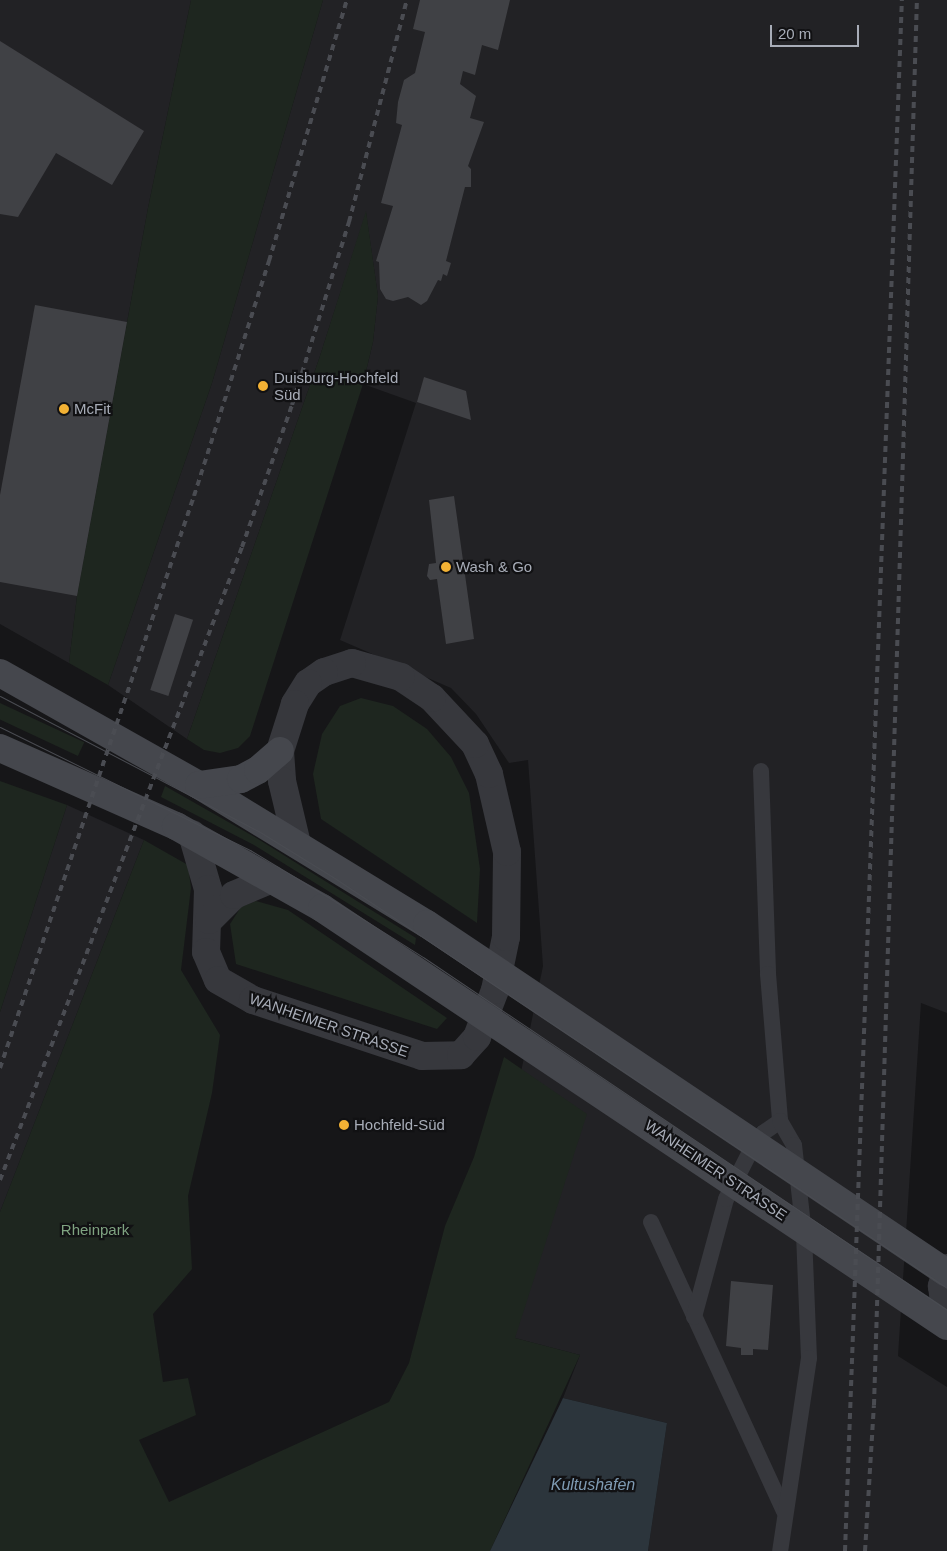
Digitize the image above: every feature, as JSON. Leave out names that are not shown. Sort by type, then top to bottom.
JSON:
[{"type":"street","name":"WANHEIMER STRASSE","points":[[192,834],[208,889],[210,920],[206,952],[213,973],[218,980],[245,997],[422,1056],[461,1055],[477,1037],[495,990],[506,937],[507,852],[489,774],[475,744],[432,698],[401,677],[352,663],[337,666],[308,683],[292,713],[280,751],[282,781],[297,844]]},
{"type":"street","points":[[0,673],[199,785],[427,924],[947,1273]]},
{"type":"street","name":"WANHEIMER STRASSE","points":[[0,748],[192,834],[272,879],[421,972],[947,1325]]},
{"type":"street","points":[[199,785],[241,778],[258,770],[280,751]]},
{"type":"street","points":[[210,920],[234,895],[272,879]]},
{"type":"street","name":"WANHEIMER STRASSE","points":[[947,1268],[942,1286],[947,1325]]},
{"type":"lane","points":[[761,771],[768,974],[780,1121],[794,1145],[804,1234],[809,1358],[784,1511],[780,1551]]},
{"type":"lane","points":[[694,1317],[726,1199],[751,1150],[763,1133],[780,1121]]},
{"type":"lane","points":[[651,1222],[784,1511]]},
{"type":"shaded area","points":[[0,0],[191,0],[148,208],[77,596],[69,663],[0,624]]},
{"type":"shaded area","points":[[323,0],[947,0],[947,1013],[921,1003],[898,1356],[947,1387],[947,1551],[648,1551],[667,1423],[563,1398],[580,1355],[515,1338],[521,1072],[543,966],[528,760],[509,763],[476,714],[451,688],[340,640],[416,403],[363,384],[373,342],[378,296],[366,213],[319,359],[187,739],[108,685],[212,383]]},
{"type":"shaded area","points":[[67,805],[144,840],[0,1212],[0,1012]]},
{"type":"green space","points":[[191,0],[323,0],[212,383],[108,685],[69,663],[77,596],[148,208]]},
{"type":"green space","points":[[366,211],[378,296],[373,342],[363,384],[250,736],[238,748],[220,753],[204,750],[187,739],[319,359]]},
{"type":"green space","points":[[361,698],[393,706],[427,729],[451,757],[469,793],[480,869],[477,923],[321,819],[313,774],[322,734],[340,706]]},
{"type":"green space","points":[[0,703],[84,742],[78,756],[0,720]]},
{"type":"green space","points":[[0,781],[67,805],[0,1012]]},
{"type":"green space","points":[[165,786],[258,839],[416,938],[415,945],[254,845],[161,797]]},
{"type":"green space","name":"Rheinpark","points":[[144,840],[188,865],[191,888],[181,970],[220,1035],[212,1093],[188,1196],[192,1269],[153,1314],[163,1382],[188,1378],[196,1415],[139,1440],[169,1502],[389,1402],[409,1363],[445,1226],[474,1157],[504,1057],[587,1114],[515,1338],[580,1355],[490,1551],[0,1551],[0,1212]]},
{"type":"green space","points":[[256,901],[288,910],[447,1018],[437,1029],[236,964],[230,924],[241,907]]},
{"type":"water","name":"Kultushafen","points":[[563,1398],[667,1423],[648,1551],[490,1551]]},
{"type":"building","points":[[420,0],[510,0],[498,50],[482,45],[475,75],[463,71],[460,84],[476,96],[470,118],[484,122],[468,166],[471,169],[471,187],[465,187],[446,261],[451,263],[447,276],[443,274],[441,281],[438,280],[427,301],[421,305],[408,297],[393,301],[386,299],[380,289],[379,262],[376,261],[393,206],[381,203],[402,125],[396,123],[398,102],[404,80],[415,73],[425,32],[413,29]]},
{"type":"building","points":[[0,41],[144,131],[112,185],[56,153],[18,217],[0,214]]},
{"type":"building","name":"McFit","points":[[35,305],[127,322],[77,596],[0,582],[0,495]]},
{"type":"building","points":[[424,377],[466,391],[471,420],[417,402]]},
{"type":"building","name":"Wash & Go","points":[[454,496],[474,639],[446,644],[437,579],[430,580],[427,576],[429,564],[436,563],[429,500]]},
{"type":"building","points":[[175,614],[193,620],[168,696],[150,690]]},
{"type":"building","points":[[731,1281],[773,1285],[768,1350],[753,1349],[753,1355],[741,1355],[741,1348],[726,1346]]},
{"type":"tram line","points":[[0,696],[260,832],[336,879],[947,1288]]},
{"type":"tram line","points":[[0,727],[250,850],[328,897],[423,957],[947,1310]]},
{"type":"railway","points":[[0,1068],[194,496],[269,261],[347,0]]},
{"type":"railway","points":[[0,1180],[242,547],[292,405],[349,222],[407,0]]},
{"type":"railway","points":[[845,1551],[902,0]]},
{"type":"railway","points":[[865,1551],[874,1405],[917,0]]},
{"type":"place","name":"Duisburg-Hochfeld Süd","points":[[263,386]]},
{"type":"place","name":"McFit","points":[[64,409]]},
{"type":"place","name":"Wash & Go","points":[[446,567]]},
{"type":"place","name":"Hochfeld-Süd","points":[[344,1125]]}]
